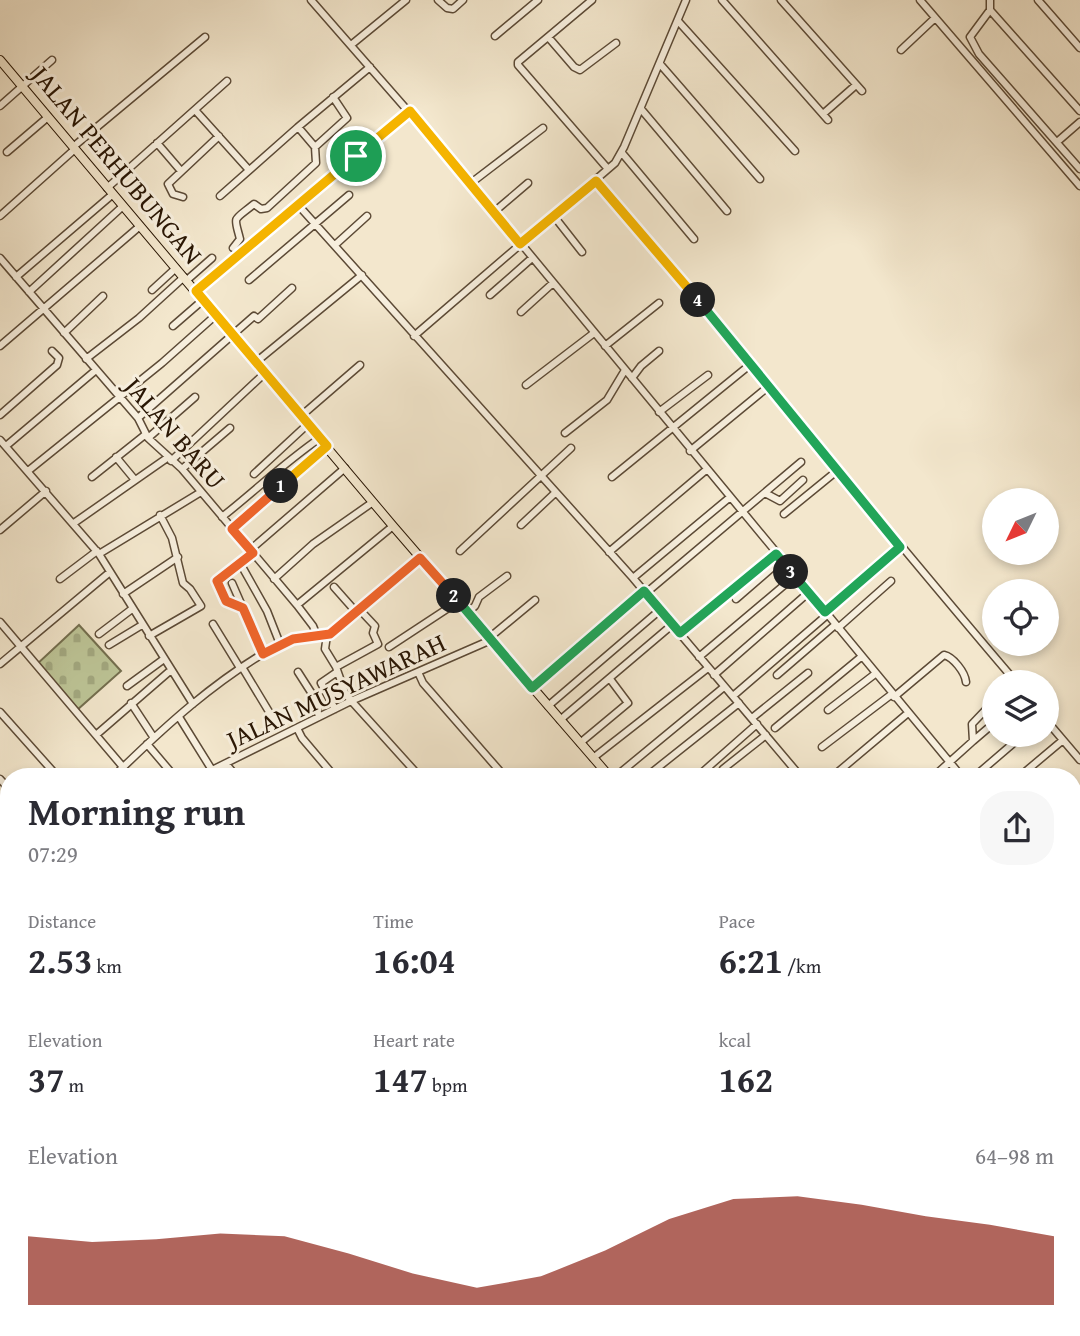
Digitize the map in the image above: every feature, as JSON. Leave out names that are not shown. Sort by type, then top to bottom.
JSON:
[{"type":"main road","name":"JALAN PERHUBUNGAN","points":[[0,60],[420,558],[603,768]]},
{"type":"street","points":[[311,0],[471,183],[955,768]]},
{"type":"street","points":[[351,45],[406,0]]},
{"type":"street","points":[[438,0],[447,8],[453,9],[463,0]]},
{"type":"street","points":[[495,36],[538,0]]},
{"type":"street","points":[[414,335],[596,181],[622,153],[686,0]]},
{"type":"street","points":[[722,0],[826,117],[856,85]]},
{"type":"street","points":[[781,0],[862,91]]},
{"type":"street","points":[[920,0],[1080,186]]},
{"type":"street","points":[[990,0],[990,10],[970,37],[979,54],[1080,169]]},
{"type":"street","points":[[1038,0],[1080,48]]},
{"type":"street","points":[[587,1],[549,38],[518,62],[518,67],[608,169]]},
{"type":"street","points":[[990,10],[1080,111]]},
{"type":"street","points":[[901,50],[936,18]]},
{"type":"street","points":[[678,20],[795,151]]},
{"type":"street","points":[[0,216],[74,148],[205,37]]},
{"type":"street","points":[[549,38],[580,70],[616,43]]},
{"type":"street","points":[[0,106],[52,60]]},
{"type":"street","points":[[660,64],[760,179]]},
{"type":"street","points":[[219,195],[370,67]]},
{"type":"street","points":[[16,276],[227,81]]},
{"type":"street","points":[[315,147],[347,118],[332,97]]},
{"type":"street","points":[[641,109],[727,211]]},
{"type":"street","points":[[195,110],[249,170]]},
{"type":"street","points":[[196,291],[410,111]]},
{"type":"street","points":[[7,152],[48,117]]},
{"type":"street","points":[[1057,142],[1080,122]]},
{"type":"street","points":[[233,248],[240,239],[235,221],[254,204],[265,209],[317,160],[315,147],[298,127]]},
{"type":"street","points":[[471,183],[543,128]]},
{"type":"street","points":[[183,197],[173,194],[168,186],[219,136]]},
{"type":"street","points":[[157,143],[181,171]]},
{"type":"street","points":[[622,153],[694,239]]},
{"type":"street","points":[[596,181],[682,280],[900,547],[1006,670]]},
{"type":"street","points":[[494,212],[528,183]]},
{"type":"street","points":[[249,280],[349,195]]},
{"type":"street","points":[[29,292],[123,206]]},
{"type":"street","points":[[299,206],[633,578],[791,768]]},
{"type":"street","points":[[553,215],[582,252]]},
{"type":"street","points":[[335,245],[368,216]]},
{"type":"street","points":[[0,346],[140,226]]},
{"type":"street","points":[[86,359],[212,258]]},
{"type":"street","points":[[490,295],[532,258]]},
{"type":"street","name":"JALAN BARU","points":[[1,262],[138,418],[147,436],[182,469],[297,605],[317,636]]},
{"type":"street","points":[[152,290],[176,268]]},
{"type":"street","points":[[256,362],[362,275]]},
{"type":"street","points":[[521,312],[553,283]]},
{"type":"street","points":[[138,418],[254,316],[258,319],[292,288]]},
{"type":"street","points":[[64,333],[103,296]]},
{"type":"street","points":[[173,326],[203,300]]},
{"type":"street","points":[[606,346],[659,303]]},
{"type":"street","points":[[28,471],[216,315]]},
{"type":"street","points":[[526,385],[594,333]]},
{"type":"street","points":[[0,415],[57,365],[59,358],[52,351]]},
{"type":"street","points":[[565,433],[607,400],[629,374],[659,351]]},
{"type":"street","points":[[612,477],[751,364]]},
{"type":"street","points":[[301,416],[360,365]]},
{"type":"street","points":[[6,446],[96,370]]},
{"type":"street","points":[[74,523],[169,459],[265,373]]},
{"type":"street","points":[[659,412],[708,375]]},
{"type":"street","points":[[690,451],[769,386]]},
{"type":"street","points":[[92,477],[195,397]]},
{"type":"street","points":[[254,474],[308,425]]},
{"type":"street","points":[[182,469],[230,428]]},
{"type":"street","points":[[222,517],[288,460],[320,438]]},
{"type":"street","points":[[0,440],[98,553],[193,704]]},
{"type":"street","points":[[232,529],[327,446]]},
{"type":"street","points":[[460,551],[571,448]]},
{"type":"street","points":[[116,457],[135,480]]},
{"type":"street","points":[[532,688],[801,462]]},
{"type":"street","points":[[243,608],[226,601],[217,581],[345,468]]},
{"type":"street","points":[[609,552],[706,470]]},
{"type":"street","points":[[785,514],[838,470]]},
{"type":"street","points":[[765,493],[780,501],[803,480]]},
{"type":"street","points":[[0,530],[46,491]]},
{"type":"street","points":[[60,579],[98,553],[201,492]]},
{"type":"street","points":[[521,525],[560,497]]},
{"type":"street","points":[[633,578],[729,498]]},
{"type":"street","points":[[274,579],[313,544],[373,502]]},
{"type":"street","points":[[149,636],[201,606],[184,584],[178,557],[160,515]]},
{"type":"street","points":[[297,605],[393,526]]},
{"type":"street","points":[[733,696],[900,547]]},
{"type":"street","points":[[123,594],[178,557]]},
{"type":"street","points":[[736,599],[779,557]]},
{"type":"street","points":[[680,633],[779,557]]},
{"type":"street","points":[[1,626],[123,767],[193,704],[241,668],[280,644],[299,637],[327,635],[420,558]]},
{"type":"street","points":[[240,563],[267,611],[280,644]]},
{"type":"street","points":[[0,664],[110,572]]},
{"type":"street","points":[[468,612],[482,594],[507,576]]},
{"type":"street","points":[[699,657],[794,576]]},
{"type":"street","points":[[777,675],[891,582]]},
{"type":"street","points":[[232,583],[263,654]]},
{"type":"street","points":[[334,587],[375,626],[373,633],[378,644],[321,683],[335,709]]},
{"type":"street","points":[[714,675],[808,593]]},
{"type":"street","name":"JALAN MUSYAWARAH","points":[[217,768],[335,709],[490,639],[535,600]]},
{"type":"street","points":[[389,647],[459,601]]},
{"type":"street","points":[[99,634],[132,609]]},
{"type":"street","points":[[548,706],[660,610]]},
{"type":"street","points":[[213,624],[277,725]]},
{"type":"street","points":[[109,645],[142,625]]},
{"type":"street","points":[[560,720],[673,625]]},
{"type":"street","points":[[327,635],[325,649],[337,670],[344,691],[412,768]]},
{"type":"street","points":[[822,747],[944,655],[949,656],[965,675],[966,682]]},
{"type":"street","points":[[775,728],[862,657]]},
{"type":"street","points":[[128,687],[164,659]]},
{"type":"street","points":[[593,758],[708,668]]},
{"type":"street","points":[[96,736],[171,670]]},
{"type":"street","points":[[298,672],[314,697],[319,717]]},
{"type":"street","points":[[418,672],[452,718],[497,768]]},
{"type":"street","points":[[706,768],[808,673]]},
{"type":"street","points":[[828,710],[875,674]]},
{"type":"street","points":[[580,743],[628,703],[610,679]]},
{"type":"street","points":[[623,768],[724,687]]},
{"type":"street","points":[[131,703],[154,738]]},
{"type":"street","points":[[657,768],[739,703]]},
{"type":"street","points":[[0,712],[50,768]]},
{"type":"street","points":[[843,768],[908,713]]},
{"type":"street","points":[[973,741],[972,724],[982,714]]},
{"type":"street","points":[[179,717],[211,768]]},
{"type":"street","points":[[297,728],[327,768]]},
{"type":"street","points":[[945,768],[982,733]]},
{"type":"street","points":[[724,768],[766,735]]},
{"type":"street","points":[[1059,735],[1080,760]]},
{"type":"street","points":[[1030,768],[1063,740]]},
{"type":"street","points":[[147,744],[167,768]]},
{"type":"street","points":[[984,768],[1009,747]]},
{"type":"street","points":[[226,764],[229,768]]},
{"type":"green space","points":[[79,625],[121,671],[77,710],[36,665]]},
{"type":"route","points":[[410,111],[520,244],[596,181],[682,280],[900,547],[825,612],[776,554],[680,633],[644,591],[532,688],[420,558],[330,634],[299,637],[263,654],[243,608],[226,601],[217,581],[253,553],[232,529],[327,446],[196,291],[356,156],[410,111]]}]
